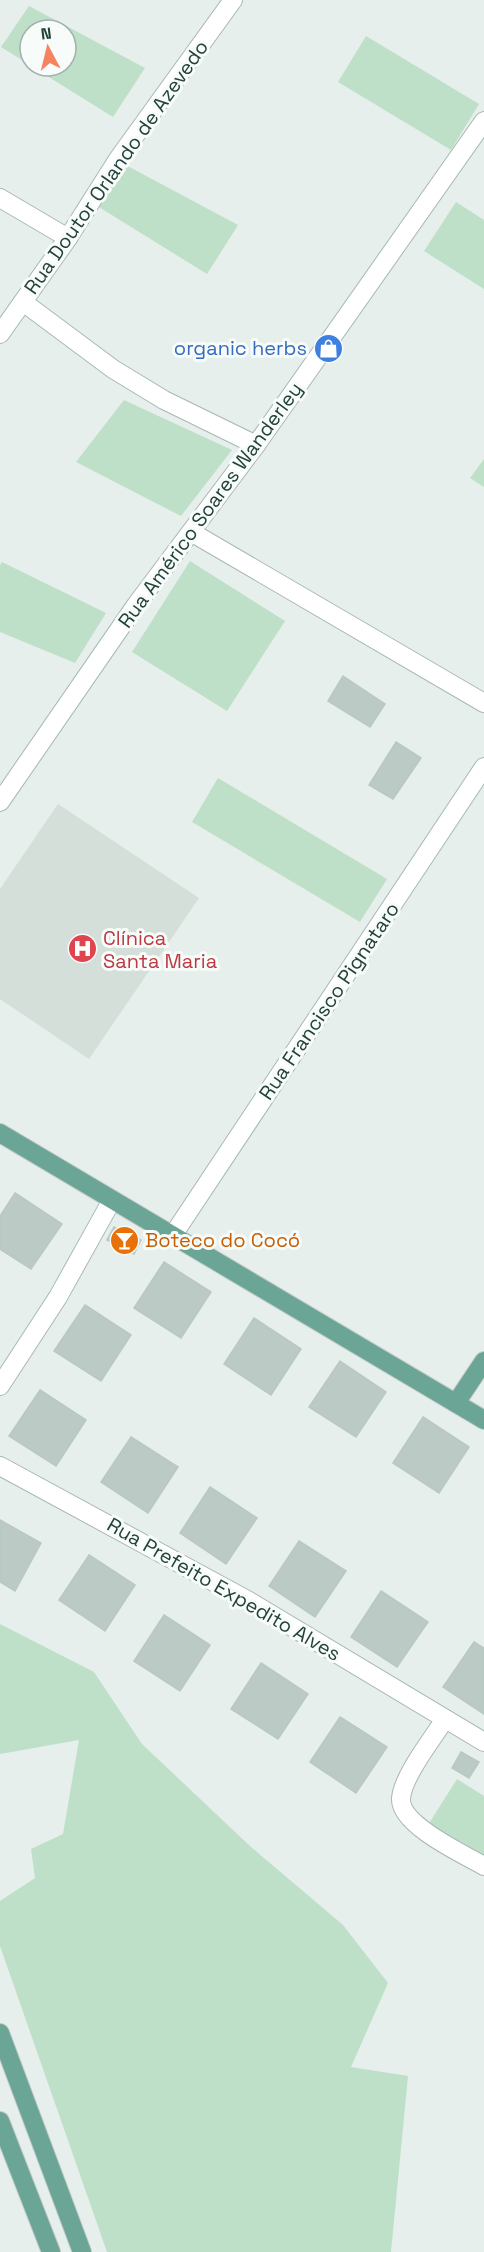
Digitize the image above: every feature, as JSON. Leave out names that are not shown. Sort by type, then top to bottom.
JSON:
[{"type":"main road","points":[[0,1133],[484,1420]]},
{"type":"main road","points":[[456,1403],[484,1360]]},
{"type":"main road","points":[[0,2033],[82,2252]]},
{"type":"main road","points":[[0,2059],[8,2076],[18,2084]]},
{"type":"main road","points":[[0,2121],[51,2252]]},
{"type":"street","name":"Rua Doutor Orlando de Azevedo","points":[[0,334],[68,238],[118,159],[233,0]]},
{"type":"street","name":"Rua Américo Soares Wanderley","points":[[0,802],[136,605],[256,445],[484,122]]},
{"type":"street","points":[[0,198],[68,238]]},
{"type":"street","points":[[23,302],[113,369],[164,400],[256,445]]},
{"type":"street","points":[[191,532],[484,703]]},
{"type":"street","name":"Rua Francisco Pignataro","points":[[173,1235],[484,768]]},
{"type":"street","points":[[0,1386],[58,1297],[112,1200]]},
{"type":"street","name":"Rua Prefeito Expedito Alves","points":[[0,1466],[249,1601],[484,1742]]},
{"type":"street","points":[[445,1719],[405,1784],[402,1807],[406,1816],[417,1825],[484,1866]]},
{"type":"shaded area","name":"Clínica Santa Maria","points":[[58,804],[199,898],[89,1059],[0,999],[0,889]]},
{"type":"green space","points":[[29,6],[51,18],[21,18]]},
{"type":"green space","points":[[18,22],[18,58],[1,47]]},
{"type":"green space","points":[[78,32],[145,68],[113,117],[50,78],[78,78]]},
{"type":"green space","points":[[366,36],[479,104],[451,150],[338,82]]},
{"type":"green space","points":[[122,163],[238,225],[207,274],[94,204]]},
{"type":"green space","points":[[456,202],[484,220],[484,289],[424,251]]},
{"type":"green space","points":[[124,400],[232,450],[181,516],[76,462]]},
{"type":"green space","points":[[484,459],[484,487],[470,478]]},
{"type":"green space","points":[[190,561],[285,621],[227,711],[132,652]]},
{"type":"green space","points":[[2,562],[106,613],[75,663],[0,632],[0,565]]},
{"type":"green space","points":[[218,778],[387,879],[360,922],[192,822]]},
{"type":"green space","points":[[0,1624],[94,1672],[142,1744],[251,1847],[343,1925],[388,1983],[351,2067],[408,2076],[391,2252],[107,2252],[0,1946],[0,1901],[35,1878],[31,1849],[63,1834],[79,1740],[0,1754]]},
{"type":"green space","points":[[457,1779],[484,1796],[484,1859],[428,1825]]},
{"type":"building","points":[[343,676],[385,704],[370,727],[328,701]]},
{"type":"building","points":[[396,742],[421,758],[393,799],[369,785]]},
{"type":"building","points":[[15,1193],[62,1224],[31,1269],[0,1249],[0,1216]]},
{"type":"building","name":"Boteco do Cocó","points":[[114,1227],[141,1240],[134,1254],[107,1240]]},
{"type":"building","points":[[164,1262],[211,1292],[181,1338],[134,1308]]},
{"type":"building","points":[[85,1305],[131,1335],[101,1381],[54,1351]]},
{"type":"building","points":[[254,1318],[301,1349],[271,1395],[224,1364]]},
{"type":"building","points":[[340,1361],[386,1392],[356,1437],[309,1407]]},
{"type":"building","points":[[40,1390],[86,1420],[56,1466],[9,1436]]},
{"type":"building","points":[[423,1417],[469,1447],[439,1493],[393,1463]]},
{"type":"building","points":[[131,1437],[178,1467],[148,1513],[101,1482]]},
{"type":"building","points":[[210,1487],[257,1518],[226,1564],[180,1533]]},
{"type":"building","points":[[0,1520],[41,1543],[15,1591],[0,1582]]},
{"type":"building","points":[[299,1541],[346,1571],[315,1617],[269,1586]]},
{"type":"building","points":[[89,1555],[135,1585],[105,1631],[59,1600]]},
{"type":"building","points":[[381,1591],[428,1622],[397,1667],[351,1637]]},
{"type":"building","points":[[164,1615],[210,1645],[180,1691],[134,1661]]},
{"type":"building","points":[[474,1642],[484,1648],[484,1714],[443,1687]]},
{"type":"building","points":[[261,1663],[308,1694],[278,1739],[231,1709]]},
{"type":"building","points":[[340,1717],[387,1747],[356,1793],[310,1762]]},
{"type":"building","points":[[461,1752],[479,1762],[469,1778],[452,1768]]},
{"type":"place","name":"organic herbs","points":[[328,348]]},
{"type":"place","name":"Clínica Santa Maria","points":[[82,949]]},
{"type":"place","name":"Boteco do Cocó","points":[[124,1240]]}]
